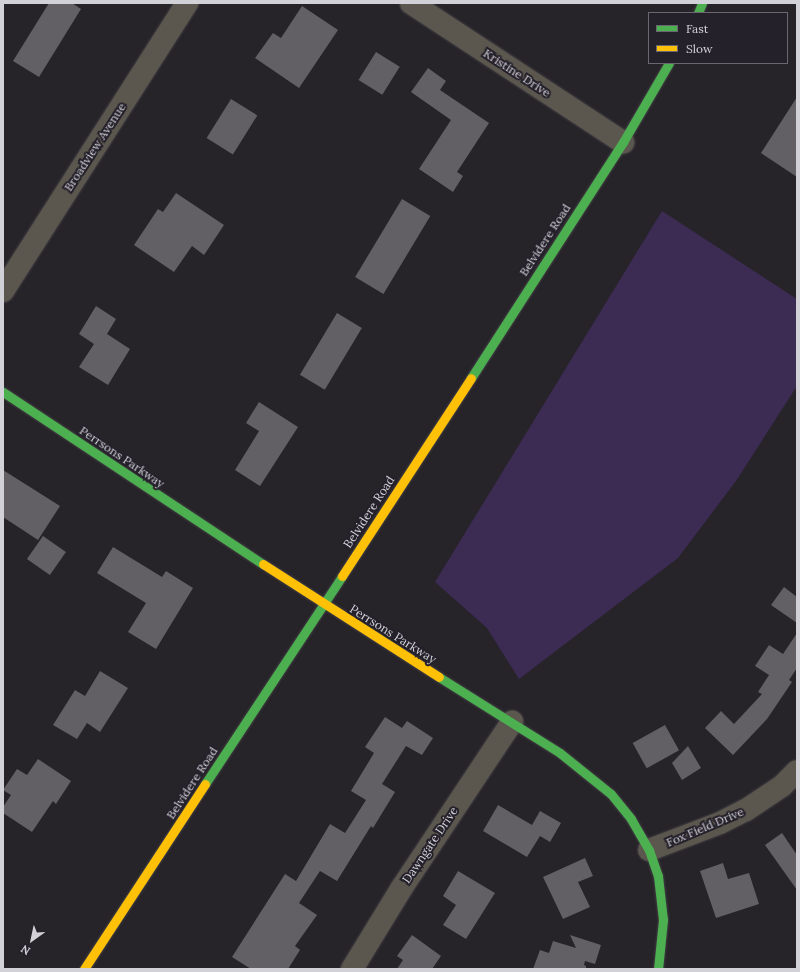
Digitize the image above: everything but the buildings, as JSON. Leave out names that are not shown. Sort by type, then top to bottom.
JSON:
[{"type":"main road","name":"Belvidere Road","points":[[84,969],[324,604],[623,142],[668,64]]},
{"type":"main road","name":"Perrsons Parkway","points":[[3,392],[324,604],[560,753],[611,794],[631,819],[649,850],[658,876],[663,920],[658,969]]},
{"type":"street","name":"Broadview Avenue","points":[[3,291],[188,3]]},
{"type":"street","name":"Kristine Drive","points":[[411,3],[623,142]]},
{"type":"street","name":"Dawngate Drive","points":[[352,969],[401,889],[512,722]]},
{"type":"street","name":"Fox Field Drive","points":[[649,850],[720,823],[746,810],[782,786],[797,771]]},
{"type":"shaded area","points":[[662,211],[797,299],[797,386],[736,481],[678,558],[519,679],[487,628],[435,582]]},
{"type":"traffic: fast","points":[[698,12],[702,3]]},
{"type":"traffic: fast","points":[[471,378],[623,142],[668,64]]},
{"type":"traffic: fast","points":[[3,392],[263,564]]},
{"type":"traffic: fast","points":[[205,784],[342,576]]},
{"type":"traffic: fast","points":[[439,677],[560,753],[611,794],[631,819],[649,850],[658,876],[663,920],[658,969]]},
{"type":"traffic: slow","points":[[342,576],[471,378]]},
{"type":"traffic: slow","points":[[263,564],[439,677]]},
{"type":"traffic: slow","points":[[84,969],[205,784]]}]
